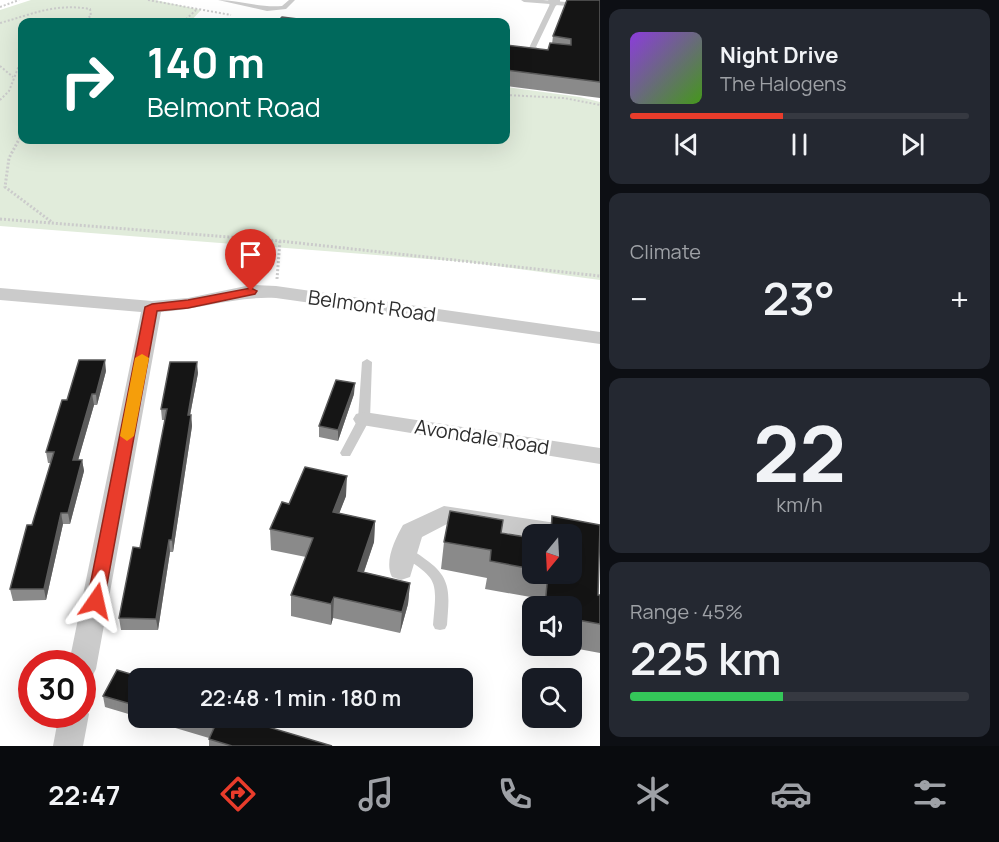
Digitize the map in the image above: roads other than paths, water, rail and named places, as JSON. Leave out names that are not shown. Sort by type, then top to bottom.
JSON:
[{"type":"street","name":"Belmont Road","points":[[0,294],[152,307],[188,304],[251,291],[276,292],[600,338]]},
{"type":"street","points":[[86,650],[152,307]]},
{"type":"street","name":"Avondale Road","points":[[364,419],[600,456]]},
{"type":"street","points":[[403,561],[412,531],[444,515],[522,527]]},
{"type":"street","points":[[68,746],[71,728]]},
{"type":"lane","points":[[221,0],[267,9],[284,8],[292,0]]},
{"type":"lane","points":[[524,0],[600,7]]},
{"type":"lane","points":[[537,52],[532,48],[554,2]]},
{"type":"lane","points":[[520,50],[552,55]]},
{"type":"lane","points":[[346,453],[364,419],[367,362]]},
{"type":"lane","points":[[403,561],[431,569],[441,580],[443,586],[440,625]]}]
